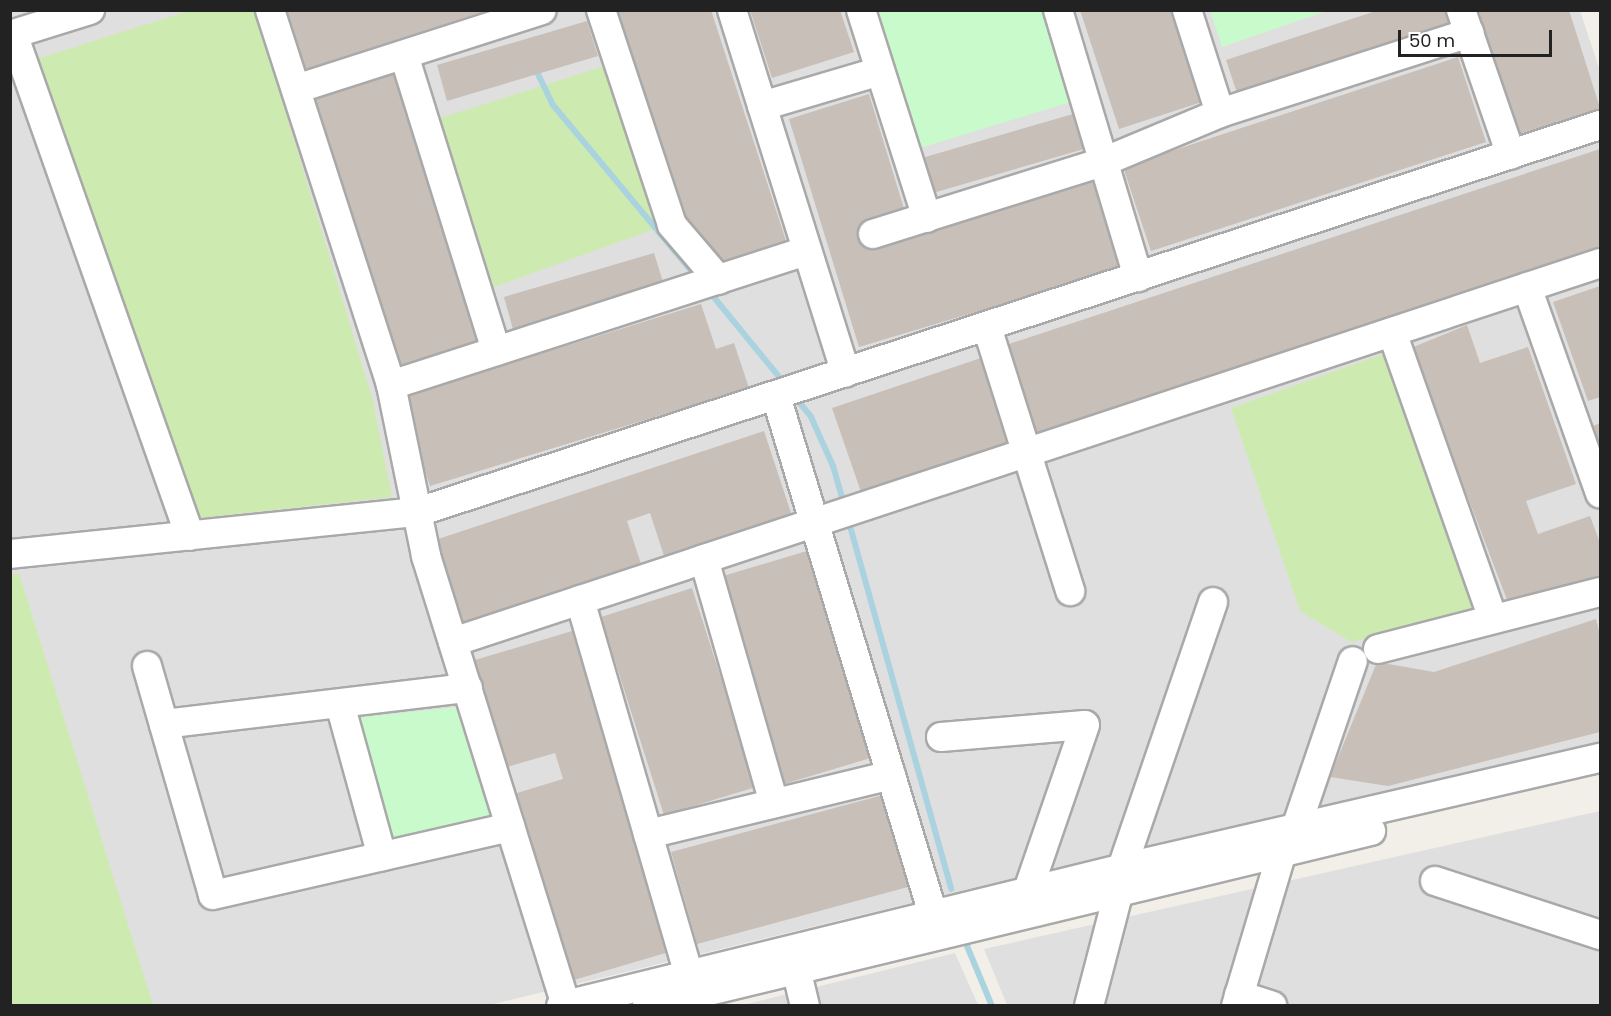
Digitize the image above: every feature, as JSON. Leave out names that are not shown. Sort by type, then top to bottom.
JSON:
[{"type":"street","points":[[90,10],[12,35],[190,536]]},
{"type":"street","points":[[270,10],[391,385],[418,513],[453,642],[564,1005],[689,974],[794,959],[1120,880],[1296,828],[1600,758]]},
{"type":"street","points":[[601,10],[672,225],[706,284]]},
{"type":"street","points":[[732,10],[846,373]]},
{"type":"street","points":[[861,10],[927,218]]},
{"type":"street","points":[[1058,10],[1138,277]]},
{"type":"street","points":[[1187,10],[1220,113]]},
{"type":"street","points":[[296,89],[535,13]]},
{"type":"street","points":[[873,234],[1103,162],[1220,113],[1465,22],[1511,155]]},
{"type":"street","points":[[404,55],[496,351]]},
{"type":"street","points":[[762,106],[880,71]]},
{"type":"street","points":[[10,554],[418,513],[1600,125]]},
{"type":"street","points":[[391,385],[807,251]]},
{"type":"street","points":[[453,642],[1600,263]]},
{"type":"street","points":[[1527,287],[1600,493]]},
{"type":"street","points":[[987,327],[1070,591]]},
{"type":"street","points":[[1392,332],[1493,620]]},
{"type":"street","points":[[788,392],[835,515],[891,775],[933,914]]},
{"type":"street","points":[[704,559],[774,803]]},
{"type":"street","points":[[1378,649],[1600,592]]},
{"type":"street","points":[[580,600],[689,974]]},
{"type":"street","points":[[1089,1005],[1120,880],[1213,602]]},
{"type":"street","points":[[1272,1005],[1237,1000],[1282,852],[1296,828],[1353,661]]},
{"type":"street","points":[[147,666],[213,896],[510,827]]},
{"type":"street","points":[[164,724],[468,688]]},
{"type":"street","points":[[339,704],[382,856]]},
{"type":"street","points":[[941,737],[1085,725],[1028,891]]},
{"type":"street","points":[[648,834],[891,775]]},
{"type":"street","points":[[647,1005],[933,914],[1028,891],[1120,880],[1282,852],[1600,776]]},
{"type":"street","points":[[1435,881],[1600,934]]},
{"type":"street","points":[[794,959],[805,1005]]},
{"type":"shaded area","points":[[10,11],[1580,11],[1600,71],[1600,742],[973,888],[489,1005],[11,1005]]},
{"type":"shaded area","points":[[1600,811],[1600,1005],[1007,1005],[984,949]]},
{"type":"shaded area","points":[[955,953],[978,1005],[739,1006]]},
{"type":"green space","points":[[1210,10],[1327,10],[1327,11],[1222,47]]},
{"type":"green space","points":[[188,11],[255,11],[372,397],[392,497],[200,518],[37,59]]},
{"type":"green space","points":[[876,11],[1046,11],[1074,101],[920,148]]},
{"type":"green space","points":[[608,65],[663,226],[494,287],[440,118]]},
{"type":"green space","points":[[1383,354],[1475,612],[1351,642],[1300,611],[1231,408]]},
{"type":"green space","points":[[19,573],[153,1005],[11,1005],[10,575]]},
{"type":"green space","points":[[458,707],[491,816],[389,839],[354,718]]},
{"type":"building","points":[[287,10],[485,10],[485,11],[306,69]]},
{"type":"building","points":[[614,10],[711,10],[788,247],[722,266],[682,219]]},
{"type":"building","points":[[750,10],[840,10],[854,52],[772,78]]},
{"type":"building","points":[[1080,10],[1175,10],[1205,101],[1119,129]]},
{"type":"building","points":[[1379,10],[1446,10],[1452,28],[1238,96],[1226,60]]},
{"type":"building","points":[[1478,10],[1569,10],[1600,108],[1519,134]]},
{"type":"building","points":[[587,21],[598,56],[447,101],[437,65]]},
{"type":"building","points":[[1458,57],[1486,142],[1151,251],[1123,167]]},
{"type":"building","points":[[395,69],[484,342],[396,370],[307,97]]},
{"type":"building","points":[[869,94],[905,212],[859,226],[865,245],[1098,176],[1126,267],[859,347],[789,119]]},
{"type":"building","points":[[1073,114],[1084,149],[933,193],[922,158]]},
{"type":"building","points":[[1600,149],[1600,247],[1036,434],[1006,345]]},
{"type":"building","points":[[654,253],[665,288],[514,333],[504,297]]},
{"type":"building","points":[[1600,286],[1600,397],[1588,401],[1553,302]]},
{"type":"building","points":[[701,304],[716,349],[734,343],[749,388],[430,486],[402,397]]},
{"type":"building","points":[[1467,325],[1480,363],[1528,347],[1576,484],[1526,501],[1538,534],[1590,516],[1600,543],[1600,580],[1509,605],[1411,348]]},
{"type":"building","points":[[981,358],[1009,442],[861,492],[832,408]]},
{"type":"building","points":[[1600,423],[1600,446],[1593,426]]},
{"type":"building","points":[[764,431],[793,519],[666,562],[650,513],[627,521],[643,570],[463,630],[432,541]]},
{"type":"building","points":[[810,550],[874,757],[784,784],[720,577]]},
{"type":"building","points":[[692,588],[756,787],[664,815],[601,617]]},
{"type":"building","points":[[1596,619],[1600,635],[1600,732],[1388,786],[1330,777],[1377,662],[1434,672]]},
{"type":"building","points":[[572,631],[669,952],[574,980],[517,793],[563,779],[555,753],[507,767],[475,660]]},
{"type":"building","points":[[883,795],[908,887],[697,944],[671,852]]},
{"type":"waterway","points":[[535,68],[553,105],[697,278]]},
{"type":"waterway","points":[[708,290],[785,384]]},
{"type":"waterway","points":[[795,397],[811,417],[833,466],[844,504]]},
{"type":"waterway","points":[[848,519],[951,889]]},
{"type":"waterway","points":[[967,946],[992,1006]]}]
